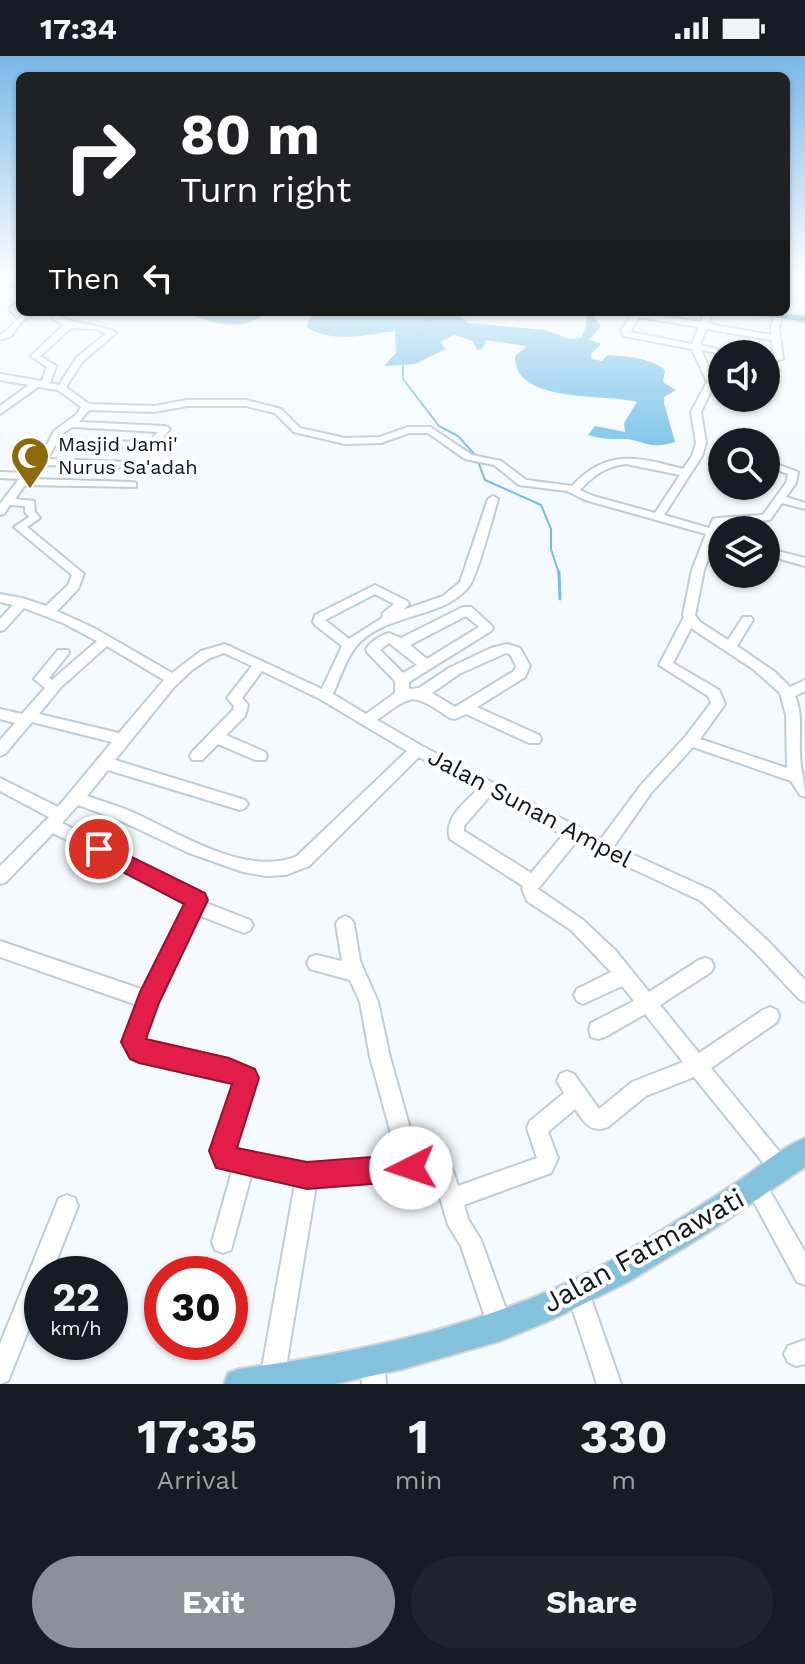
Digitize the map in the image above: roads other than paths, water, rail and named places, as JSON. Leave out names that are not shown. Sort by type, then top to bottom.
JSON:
[{"type":"main road","name":"Jalan Fatmawati","points":[[239,1384],[373,1372],[500,1326],[578,1292],[756,1186],[805,1151]]},
{"type":"street","points":[[0,411],[41,383],[52,366],[35,356],[55,338]]},
{"type":"street","points":[[61,388],[80,359],[106,338]]},
{"type":"street","points":[[648,338],[708,349]]},
{"type":"street","points":[[658,517],[700,448],[697,405],[711,382],[695,347],[698,338]]},
{"type":"street","points":[[3,379],[61,388],[86,407]]},
{"type":"street","points":[[86,407],[154,409],[187,403],[246,403],[272,408],[297,430],[335,441],[381,440],[408,430],[431,430],[477,459],[495,462],[523,483],[575,489],[589,498],[708,533]]},
{"type":"street","points":[[4,503],[57,433],[83,414],[86,407]]},
{"type":"street","points":[[52,443],[152,445],[165,429],[70,424]]},
{"type":"street","points":[[575,489],[598,470],[623,459],[686,473]]},
{"type":"street","points":[[37,462],[152,466]]},
{"type":"street","points":[[766,516],[791,483],[793,472],[780,468]]},
{"type":"street","points":[[0,475],[132,485]]},
{"type":"street","points":[[791,483],[805,487]]},
{"type":"street","points":[[348,643],[385,621],[434,605],[465,584],[493,499]]},
{"type":"street","points":[[781,499],[805,506]]},
{"type":"street","points":[[4,503],[31,504],[30,512],[35,518],[20,527],[78,574],[74,586],[48,612]]},
{"type":"street","points":[[603,848],[646,789],[690,741],[718,704],[718,697],[666,665],[690,618],[694,585],[708,550]]},
{"type":"street","points":[[780,555],[805,562]]},
{"type":"street","points":[[325,696],[348,643],[403,604],[371,589],[319,618],[319,622],[348,643]]},
{"type":"street","points":[[0,598],[48,612],[173,679],[76,798],[0,877]]},
{"type":"street","points":[[0,627],[22,602]]},
{"type":"street","points":[[366,721],[425,664],[487,628],[467,610],[401,644]]},
{"type":"street","points":[[690,618],[788,694],[792,707],[794,776],[805,791]]},
{"type":"street","points":[[729,649],[747,620]]},
{"type":"street","points":[[422,693],[454,671],[507,648],[515,651],[523,666],[520,674],[453,714],[422,693],[402,688],[371,651],[389,637],[425,664]]},
{"type":"street","points":[[0,750],[54,687],[104,642]]},
{"type":"street","name":"Jalan Sunan Ampel","points":[[173,679],[212,651],[223,648],[261,664],[603,848],[707,896],[761,946],[805,993]]},
{"type":"street","points":[[54,687],[41,679],[63,653]]},
{"type":"street","points":[[197,756],[240,712],[241,705],[234,698],[261,664]]},
{"type":"street","points":[[788,694],[805,685]]},
{"type":"street","points":[[466,708],[534,739]]},
{"type":"street","points":[[0,714],[125,740]]},
{"type":"street","points":[[216,737],[260,756]]},
{"type":"street","points":[[690,741],[794,776]]},
{"type":"street","points":[[76,798],[132,819],[206,855],[287,871],[303,861],[417,750]]},
{"type":"street","points":[[104,763],[240,804]]},
{"type":"street","points":[[0,784],[56,820],[195,899],[195,906],[148,1000],[133,1042],[134,1048],[229,1070],[246,1078],[222,1151],[225,1159],[307,1176],[440,1168],[459,1225],[470,1240],[500,1326]]},
{"type":"street","points":[[489,787],[456,824],[455,831],[533,883]]},
{"type":"street","points":[[575,832],[533,883],[530,889],[533,896],[588,934],[648,1003],[780,1168]]},
{"type":"street","points":[[195,906],[244,925]]},
{"type":"street","points":[[345,924],[355,973],[369,1002],[380,1057],[411,1168]]},
{"type":"street","points":[[0,949],[148,1000]]},
{"type":"street","points":[[316,963],[355,973]]},
{"type":"street","points":[[598,1030],[648,1003],[705,966]]},
{"type":"street","points":[[583,995],[625,975]]},
{"type":"street","points":[[451,1199],[544,1166],[548,1158],[540,1127],[572,1088],[594,1119],[601,1120],[639,1089],[697,1066],[770,1016]]},
{"type":"street","points":[[223,1242],[244,1164]]},
{"type":"street","points":[[272,1380],[307,1176]]},
{"type":"street","points":[[756,1186],[805,1274]]},
{"type":"street","points":[[0,1373],[67,1206]]},
{"type":"street","points":[[578,1292],[609,1384]]},
{"type":"waterway","points":[[414,338],[403,357],[403,379],[439,426],[458,436],[476,456],[485,480],[541,505],[551,529],[551,549],[559,574]]},
{"type":"waterway","points":[[559,572],[560,599]]},
{"type":"place","name":"Masjid Jami' Nurus Sa'adah","points":[[30,490]]}]
